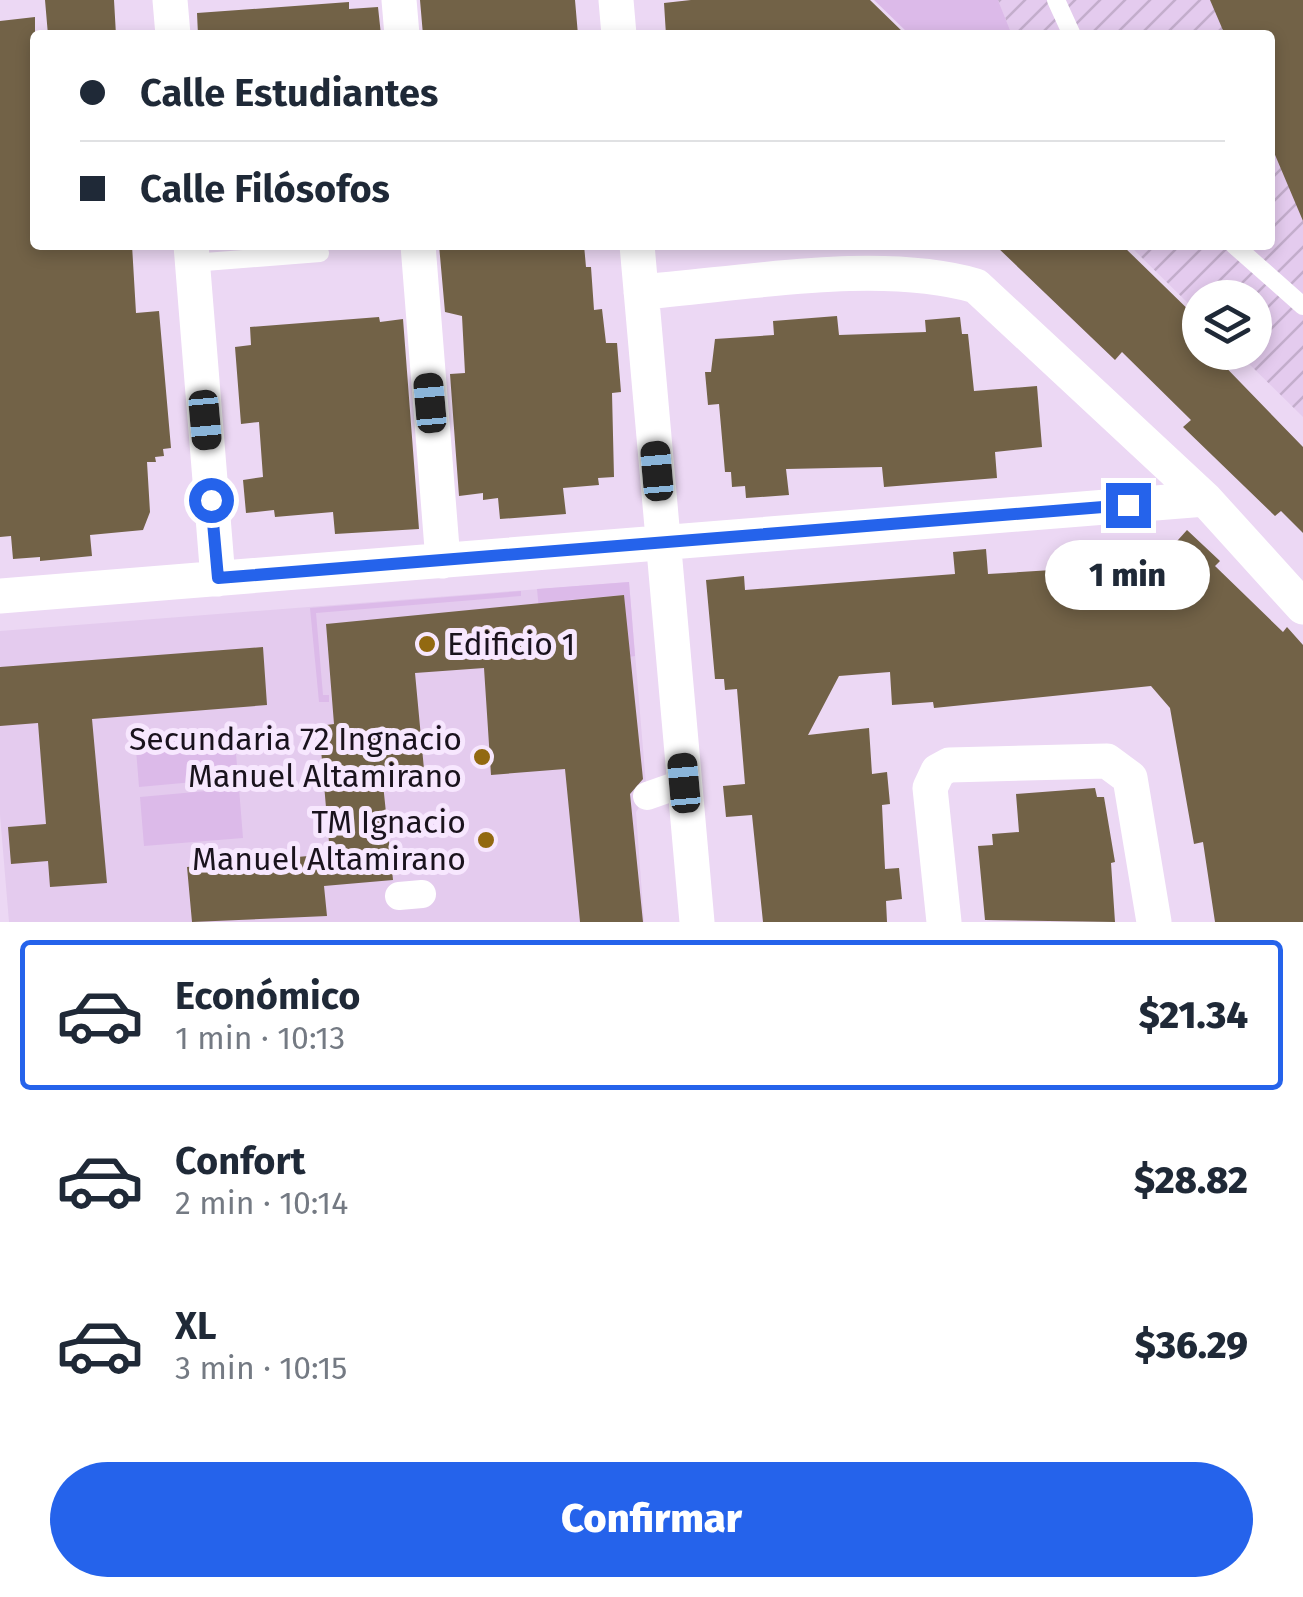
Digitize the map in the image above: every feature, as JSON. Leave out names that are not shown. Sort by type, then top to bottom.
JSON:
[{"type":"street","points":[[170,0],[173,30]]},
{"type":"street","points":[[399,0],[402,30]]},
{"type":"street","points":[[616,0],[619,30]]},
{"type":"street","points":[[418,250],[443,561]]},
{"type":"street","points":[[637,250],[696,922]]},
{"type":"street","points":[[191,254],[218,578]]},
{"type":"street","points":[[641,292],[872,259],[976,286],[1205,499],[1303,607]]},
{"type":"street","points":[[0,596],[1205,499]]},
{"type":"street","points":[[944,922],[930,788],[938,771],[950,765],[1106,761],[1130,778],[1154,922]]},
{"type":"street","points":[[647,796],[684,783]]},
{"type":"lane","points":[[1056,0],[1070,30]]},
{"type":"lane","points":[[1240,250],[1303,306]]},
{"type":"lane","points":[[191,254],[320,253]]},
{"type":"shaded area","points":[[874,0],[998,0],[1010,30],[905,30]]},
{"type":"shaded area","points":[[998,0],[1303,0],[1303,417],[1255,370],[1272,370],[1272,280],[1182,280],[1182,297],[1134,250],[1275,250],[1275,30],[1010,30]]},
{"type":"shaded area","points":[[629,582],[647,796],[636,812],[644,922],[9,922],[0,815],[0,631]]},
{"type":"shaded area","points":[[629,582],[635,656],[628,657],[623,595],[567,600],[571,660],[544,662],[537,589]]},
{"type":"shaded area","points":[[521,591],[521,596],[316,613],[323,695],[329,695],[329,702],[319,702],[310,608]]},
{"type":"shaded area","points":[[234,729],[238,778],[139,787],[135,737]]},
{"type":"shaded area","points":[[239,788],[243,838],[144,846],[140,797]]},
{"type":"building","points":[[45,0],[114,0],[116,30],[48,30]]},
{"type":"building","points":[[420,0],[575,0],[578,30],[423,30]]},
{"type":"building","points":[[870,0],[901,30],[666,30],[664,3]]},
{"type":"building","points":[[1210,0],[1303,0],[1303,221],[1275,155],[1275,30],[1223,30]]},
{"type":"building","points":[[349,2],[349,9],[378,7],[380,30],[198,30],[197,13]]},
{"type":"building","points":[[35,17],[35,30],[30,30],[30,250],[132,250],[136,313],[159,311],[171,448],[163,449],[164,456],[155,457],[156,462],[147,462],[150,512],[143,530],[90,535],[92,556],[40,561],[40,557],[13,559],[11,536],[0,537],[0,21]]},
{"type":"building","points":[[439,250],[584,250],[586,267],[591,267],[594,310],[602,309],[606,343],[617,343],[621,392],[612,393],[614,477],[598,478],[599,485],[563,488],[566,514],[500,519],[498,498],[483,500],[483,493],[459,496],[450,374],[465,373],[462,316],[445,312]]},
{"type":"building","points":[[1000,250],[1127,250],[1182,303],[1182,370],[1228,370],[1303,447],[1303,533],[1281,511],[1275,516],[1183,427],[1191,420],[1122,352],[1115,360]]},
{"type":"building","points":[[837,316],[839,335],[926,332],[925,320],[960,317],[962,334],[968,334],[974,391],[1037,386],[1042,447],[995,452],[997,478],[884,487],[882,467],[786,469],[789,495],[746,498],[745,486],[732,487],[731,472],[725,472],[719,404],[708,405],[705,372],[711,372],[715,339],[774,335],[773,321]]},
{"type":"building","points":[[379,317],[380,322],[403,319],[419,529],[335,534],[333,512],[275,517],[274,510],[246,513],[243,480],[263,477],[259,422],[241,424],[235,347],[251,345],[250,327]]},
{"type":"building","points":[[1187,530],[1220,561],[1215,566],[1283,632],[1287,627],[1303,645],[1303,922],[1215,922],[1203,842],[1194,844],[1170,708],[1151,686],[934,708],[933,702],[892,705],[890,672],[839,676],[808,735],[869,728],[872,774],[887,772],[890,804],[882,805],[885,869],[899,868],[902,899],[886,901],[887,922],[763,922],[752,815],[726,817],[723,786],[745,784],[737,689],[725,690],[724,679],[715,679],[706,580],[744,576],[745,590],[955,574],[953,552],[986,549],[988,574],[1052,570],[1051,562],[1169,550]]},
{"type":"building","points":[[624,595],[643,779],[630,794],[643,922],[580,922],[565,769],[491,775],[484,668],[415,673],[425,780],[383,784],[393,880],[324,886],[327,916],[192,922],[187,867],[330,854],[319,726],[334,724],[326,624]]},
{"type":"building","points":[[263,647],[267,705],[92,719],[107,883],[50,887],[48,861],[11,864],[8,827],[46,824],[38,723],[0,726],[0,667]]},
{"type":"building","points":[[1095,788],[1097,797],[1104,797],[1115,862],[1111,863],[1115,922],[985,920],[978,846],[993,845],[992,834],[1019,832],[1016,794]]},
{"type":"place","name":"Edificio 1","points":[[427,644]]},
{"type":"place","name":"Secundaria 72 Ingnacio Manuel Altamirano","points":[[482,757]]},
{"type":"place","name":"TM Ignacio Manuel Altamirano","points":[[486,840]]},
{"type":"route","points":[[211,500],[218,578],[1128,505]]}]
